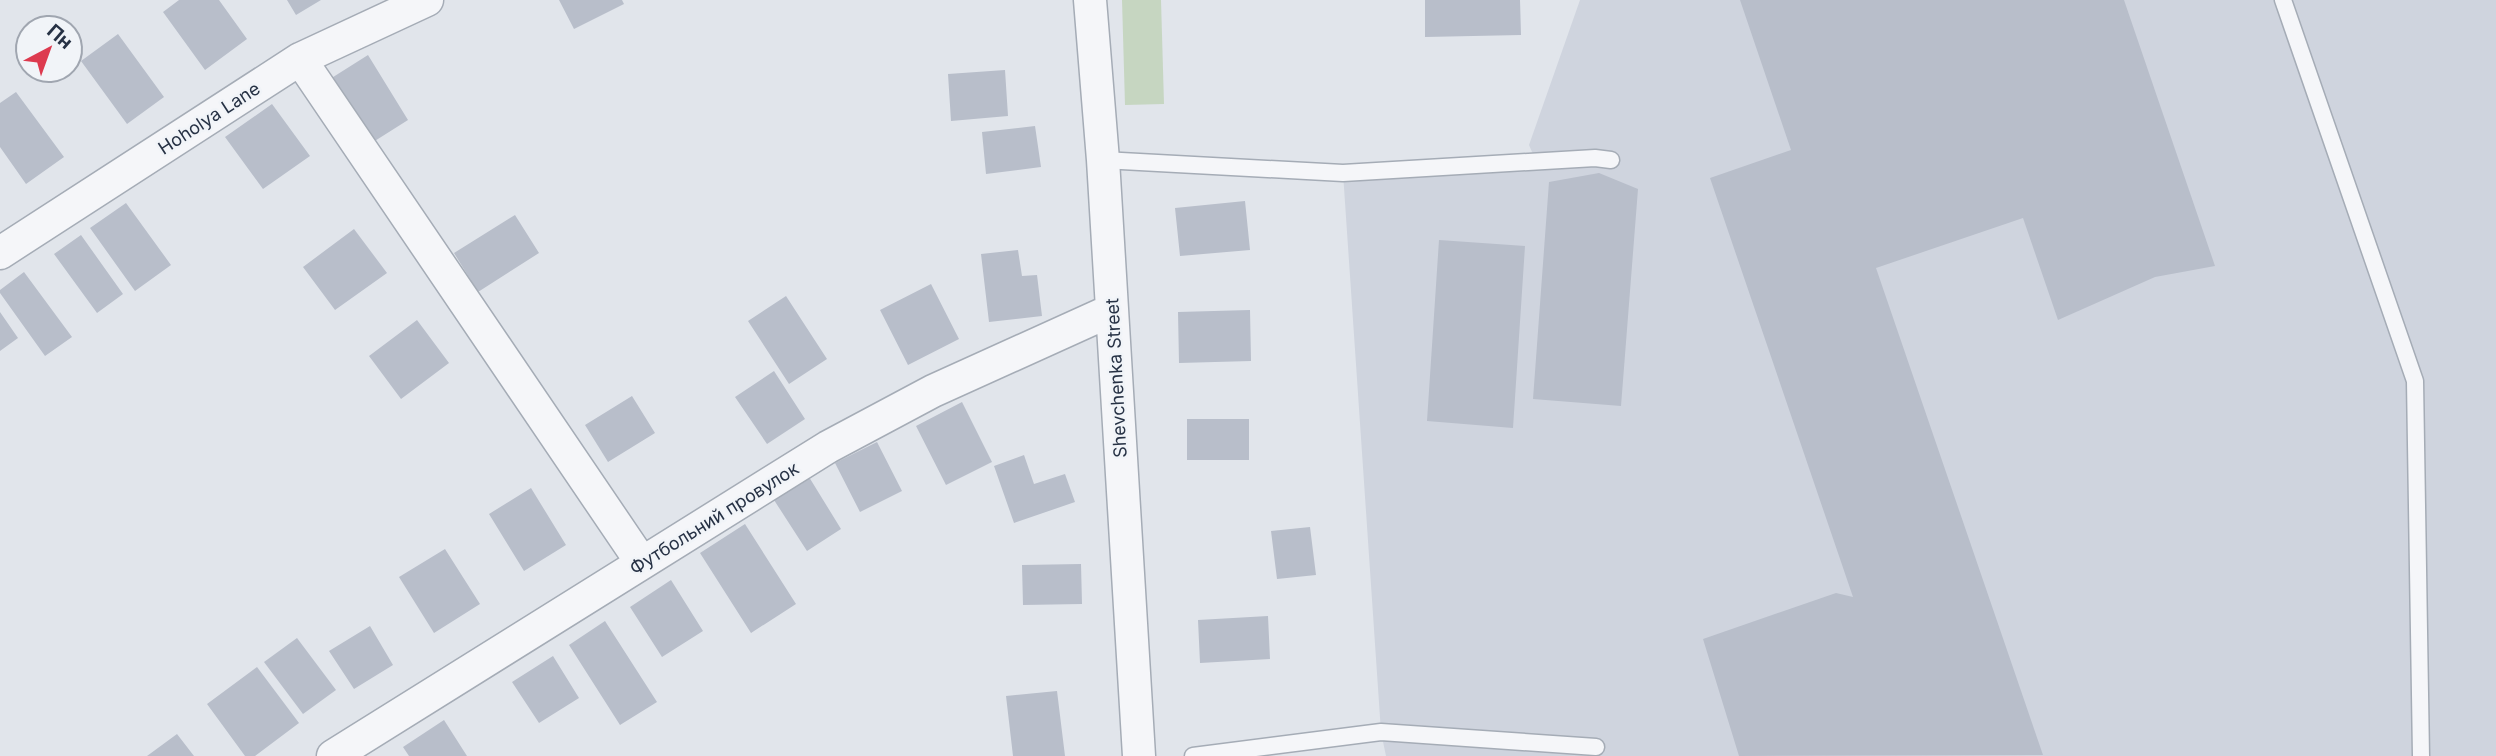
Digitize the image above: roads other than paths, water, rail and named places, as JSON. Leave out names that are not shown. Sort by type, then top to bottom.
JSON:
[{"type":"street","name":"Hoholya Lane","points":[[0,253],[300,59],[427,0]]},
{"type":"street","name":"Shevchenka Street","points":[[1090,0],[1139,756]]},
{"type":"street","points":[[300,59],[642,563]]},
{"type":"street","name":"Футбольний провулок","points":[[333,756],[828,447],[933,391],[1112,310]]},
{"type":"lane","points":[[2283,0],[2414,382],[2421,756]]},
{"type":"lane","points":[[1102,160],[1343,173],[1595,158],[1611,160]]},
{"type":"lane","points":[[1193,756],[1381,732],[1596,747]]}]
